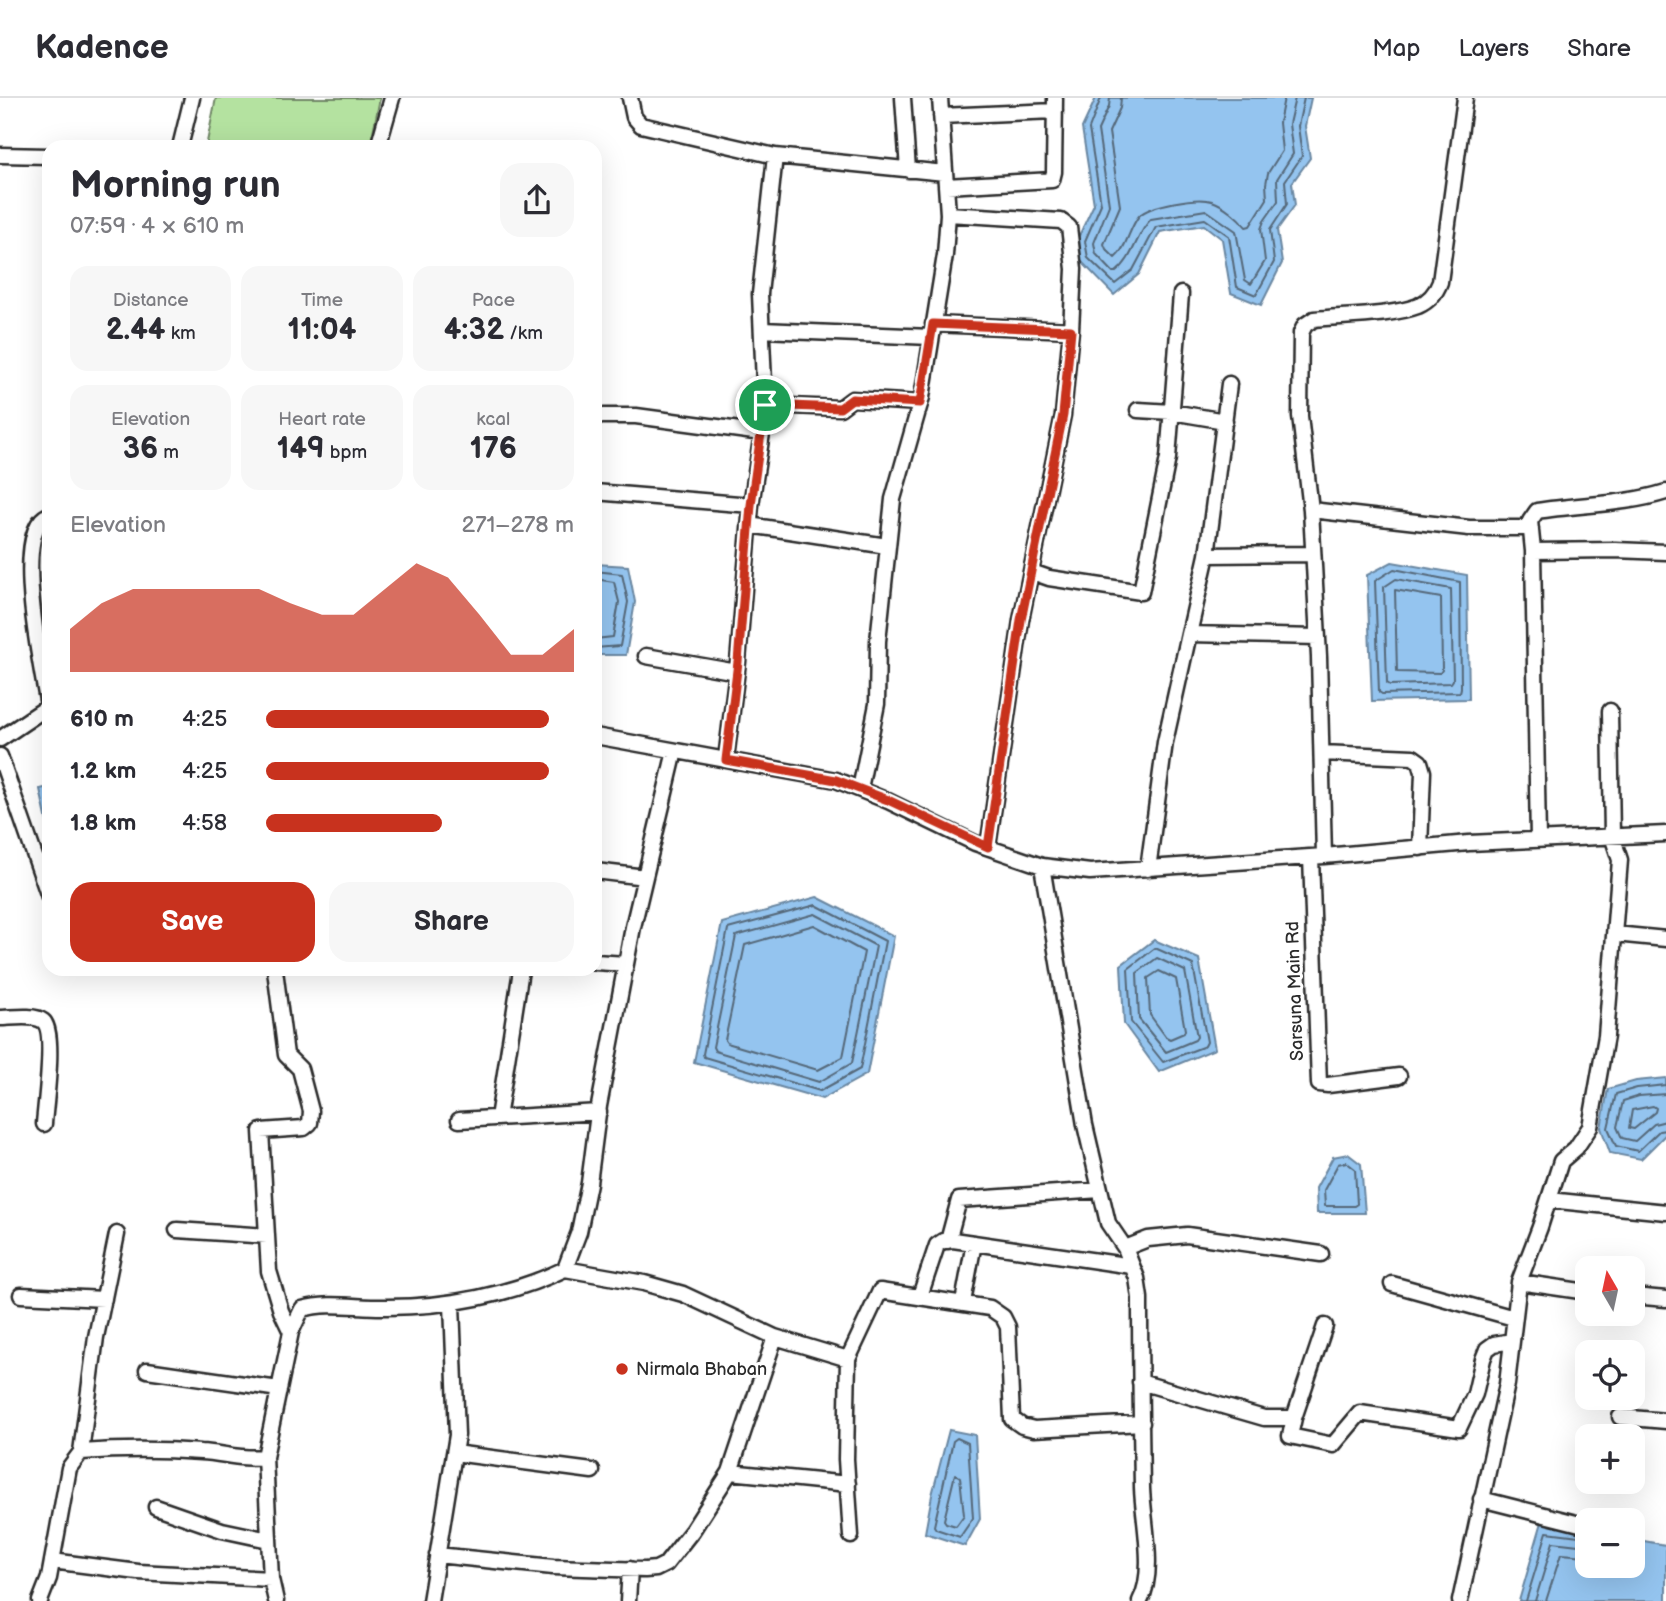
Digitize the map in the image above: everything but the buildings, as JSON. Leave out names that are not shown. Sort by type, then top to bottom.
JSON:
[{"type":"street","points":[[182,140],[192,98]]},
{"type":"street","points":[[381,140],[392,98]]},
{"type":"street","points":[[630,98],[634,117],[641,125],[775,156],[908,170],[945,180],[1052,180],[1055,104],[941,116]]},
{"type":"street","points":[[903,98],[908,170]]},
{"type":"street","points":[[860,789],[877,704],[878,641],[887,547],[898,479],[920,403],[945,255],[948,214],[940,98]]},
{"type":"street","points":[[1317,857],[1322,753],[1311,510],[1300,416],[1301,333],[1305,325],[1314,318],[1402,310],[1420,305],[1433,296],[1442,271],[1465,98]]},
{"type":"street","points":[[0,155],[42,156]]},
{"type":"street","points":[[726,760],[737,672],[751,505],[765,405],[760,294],[775,156]]},
{"type":"street","points":[[948,214],[1061,221],[1069,227],[1074,269],[1063,415],[1021,620],[988,847]]},
{"type":"street","points":[[1031,572],[1049,578],[1141,592],[1168,458],[1181,294]]},
{"type":"street","points":[[762,330],[1071,330]]},
{"type":"street","points":[[1149,869],[1165,742],[1207,555],[1229,384]]},
{"type":"street","points":[[765,405],[840,408],[852,399],[920,403]]},
{"type":"street","points":[[1138,410],[1172,412],[1225,421]]},
{"type":"street","points":[[602,416],[636,416],[762,433]]},
{"type":"street","points":[[1538,840],[1533,551],[1530,521],[1537,511],[1644,499],[1666,492]]},
{"type":"street","points":[[602,493],[751,505]]},
{"type":"street","points":[[1311,510],[1469,528],[1531,528]]},
{"type":"street","points":[[42,518],[31,547],[30,598],[42,666]]},
{"type":"street","points":[[749,525],[887,547]]},
{"type":"street","points":[[1533,551],[1666,552]]},
{"type":"street","points":[[1207,555],[1313,554]]},
{"type":"street","points":[[1189,634],[1318,637]]},
{"type":"street","points":[[646,656],[737,672]]},
{"type":"street","points":[[0,739],[42,711]]},
{"type":"street","points":[[1460,1601],[1507,1384],[1519,1282],[1561,1161],[1576,1147],[1590,1127],[1606,1036],[1620,860],[1612,836],[1610,711]]},
{"type":"street","points":[[602,737],[836,780],[988,847],[1042,866],[1090,872],[1538,840],[1666,834]]},
{"type":"street","points":[[565,1269],[579,1231],[626,964],[675,751]]},
{"type":"street","points":[[1322,753],[1413,757],[1420,762],[1423,772],[1420,848]]},
{"type":"street","points":[[0,756],[42,877]]},
{"type":"street","name":"Sarsuna Main Rd","points":[[1317,857],[1319,1084],[1399,1076]]},
{"type":"street","points":[[1042,866],[1085,1125],[1108,1223],[1125,1248],[1137,1278],[1140,1298],[1142,1493],[1148,1564],[1140,1601]]},
{"type":"street","points":[[602,872],[645,877]]},
{"type":"street","points":[[1615,934],[1666,939]]},
{"type":"street","points":[[602,962],[626,964]]},
{"type":"street","points":[[276,976],[286,1055],[300,1069],[311,1111],[310,1123],[304,1128],[261,1130],[269,1271],[281,1311],[291,1332]]},
{"type":"street","points":[[498,1118],[520,976]]},
{"type":"street","points":[[0,1018],[36,1019],[47,1026],[50,1051],[44,1124]]},
{"type":"street","points":[[459,1120],[598,1112]]},
{"type":"street","points":[[948,1241],[959,1200],[1100,1190]]},
{"type":"street","points":[[1549,1200],[1666,1212]]},
{"type":"street","points":[[177,1230],[267,1236]]},
{"type":"street","points":[[40,1601],[49,1578],[69,1468],[81,1452],[96,1337],[117,1234]]},
{"type":"street","points":[[1125,1248],[1148,1239],[1187,1235],[1321,1254]]},
{"type":"street","points":[[920,1296],[937,1245],[948,1241],[1132,1266]]},
{"type":"street","points":[[963,1302],[974,1243]]},
{"type":"street","points":[[276,1601],[271,1579],[265,1457],[291,1332],[302,1309],[317,1304],[388,1307],[452,1304],[541,1280],[565,1269],[644,1283],[683,1294],[775,1338],[848,1359]]},
{"type":"street","points":[[1519,1282],[1575,1290]]},
{"type":"street","points":[[1392,1284],[1514,1318]]},
{"type":"street","points":[[851,1536],[848,1484],[848,1359],[880,1291],[963,1302],[990,1308],[1003,1317],[1009,1327],[1012,1419],[1022,1426],[1034,1429],[1142,1423]]},
{"type":"street","points":[[21,1295],[104,1299]]},
{"type":"street","points":[[1645,1297],[1666,1299]]},
{"type":"street","points":[[430,1601],[457,1435],[452,1304]]},
{"type":"street","points":[[1325,1326],[1290,1436],[1333,1445],[1360,1413],[1459,1428],[1475,1394],[1488,1349],[1494,1344],[1512,1341]]},
{"type":"street","points":[[437,1555],[553,1567],[656,1569],[666,1564],[692,1531],[730,1472],[775,1338]]},
{"type":"street","points":[[147,1370],[279,1388]]},
{"type":"street","points":[[1140,1382],[1264,1418],[1294,1418]]},
{"type":"street","points":[[1620,1417],[1666,1421]]},
{"type":"street","points":[[81,1452],[204,1452],[248,1459],[265,1457]]},
{"type":"street","points":[[454,1453],[592,1471]]},
{"type":"street","points":[[730,1472],[848,1484]]},
{"type":"street","points":[[1481,1499],[1575,1523]]},
{"type":"street","points":[[156,1507],[222,1530],[269,1540]]},
{"type":"street","points":[[52,1561],[138,1572],[271,1579]]},
{"type":"street","points":[[628,1601],[629,1569]]},
{"type":"green space","points":[[216,98],[380,98],[371,140],[207,140]]},
{"type":"water","points":[[1096,98],[1311,98],[1305,126],[1310,158],[1292,183],[1295,205],[1277,230],[1282,263],[1261,305],[1231,293],[1222,239],[1204,225],[1160,232],[1139,274],[1114,295],[1081,261],[1077,240],[1094,204],[1082,128]]},
{"type":"water","points":[[1392,562],[1467,575],[1469,699],[1372,701],[1367,575]]},
{"type":"water","points":[[602,564],[628,566],[635,602],[626,655],[602,655]]},
{"type":"water","points":[[817,897],[894,936],[867,1074],[822,1099],[694,1062],[722,923]]},
{"type":"water","points":[[1154,940],[1199,959],[1215,1049],[1159,1072],[1124,1024],[1121,965]]},
{"type":"water","points":[[1666,1078],[1666,1134],[1641,1159],[1610,1153],[1601,1128],[1608,1089],[1636,1081]]},
{"type":"water","points":[[1348,1154],[1361,1164],[1365,1213],[1317,1213],[1316,1188],[1333,1157]]},
{"type":"water","points":[[949,1430],[975,1435],[980,1519],[965,1546],[925,1533]]},
{"type":"water","points":[[1542,1522],[1575,1528],[1575,1578],[1645,1578],[1645,1541],[1666,1545],[1666,1601],[1519,1601]]},
{"type":"place","name":"Nirmala Bhaban","points":[[622,1369]]},
{"type":"route","points":[[933,324],[1071,330],[1063,415],[1021,620],[988,847],[888,800],[836,780],[726,760],[738,662],[751,505],[765,405],[840,408],[852,399],[920,403],[933,324]]}]
